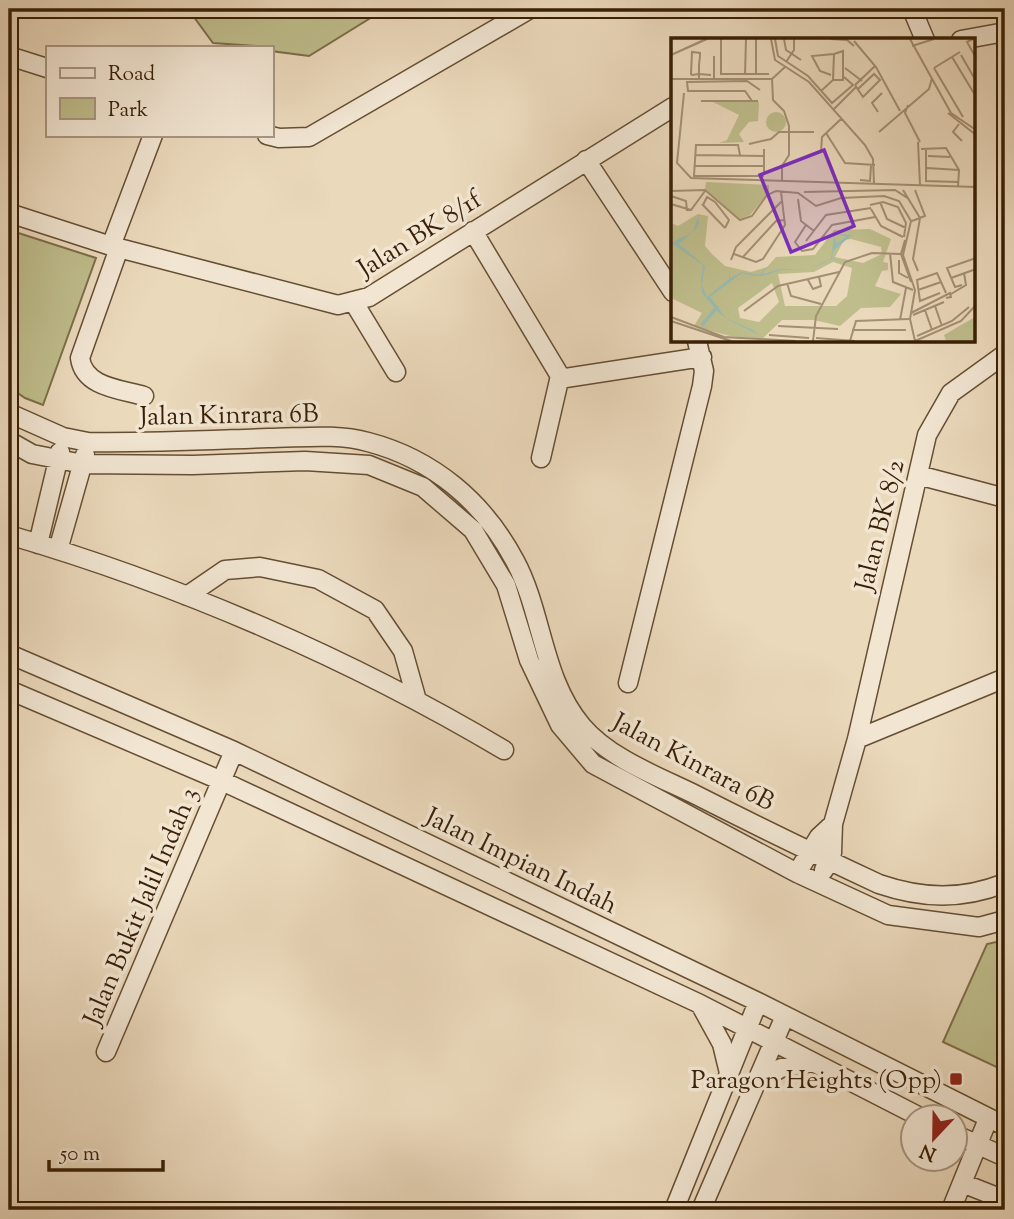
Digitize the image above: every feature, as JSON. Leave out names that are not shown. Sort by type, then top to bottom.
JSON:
[{"type":"street","points":[[271,136],[309,137],[530,9]]},
{"type":"street","points":[[912,9],[924,38]]},
{"type":"street","points":[[974,38],[1005,33]]},
{"type":"street","points":[[9,56],[46,68]]},
{"type":"street","name":"Jalan BK 8/1f","points":[[9,213],[115,247],[338,305],[369,297],[671,108]]},
{"type":"street","points":[[144,397],[86,377],[81,369],[80,358],[153,136]]},
{"type":"street","points":[[586,160],[671,284]]},
{"type":"street","points":[[473,231],[560,376],[541,458]]},
{"type":"street","points":[[353,301],[396,372]]},
{"type":"street","points":[[559,379],[700,349],[702,386],[628,683]]},
{"type":"street","name":"Jalan BK 8/2","points":[[833,824],[857,739],[871,667],[927,435],[951,393],[1005,354]]},
{"type":"street","name":"Jalan Kinrara 6B","points":[[9,413],[63,437],[88,442],[323,437],[365,441],[428,466],[480,508],[502,536],[523,576],[547,657],[565,702],[582,727],[620,756],[811,852],[879,884],[906,893],[943,897],[982,892],[1005,883]]},
{"type":"street","points":[[38,544],[63,437]]},
{"type":"street","name":"Jalan Kinrara 6B","points":[[9,441],[32,454],[83,464],[193,465],[305,461],[369,465],[423,486],[473,530],[480,541],[506,585],[529,660],[560,725],[593,764],[797,873],[888,915],[979,927],[1005,920]]},
{"type":"street","points":[[58,550],[88,442]]},
{"type":"street","points":[[918,475],[1005,498]]},
{"type":"street","points":[[9,535],[187,596],[416,697],[504,750]]},
{"type":"street","points":[[187,596],[225,570],[260,567],[318,579],[375,610],[403,651],[416,697]]},
{"type":"street","name":"Jalan Impian Indah","points":[[9,654],[234,751],[758,1002],[1005,1126]]},
{"type":"street","points":[[857,739],[1005,678]]},
{"type":"street","name":"Jalan Impian Indah","points":[[9,690],[222,781],[700,1004],[898,1106]]},
{"type":"street","name":"Jalan Bukit Jalil Indah 3","points":[[106,1052],[234,751]]},
{"type":"street","points":[[797,873],[833,824]]},
{"type":"street","points":[[818,883],[829,860],[833,824]]},
{"type":"street","points":[[674,1210],[758,1002]]},
{"type":"street","points":[[700,1004],[722,1044],[729,1073]]},
{"type":"street","points":[[701,1210],[785,1016]]},
{"type":"street","points":[[758,1081],[781,1068],[812,1062]]},
{"type":"street","points":[[951,1210],[988,1119]]},
{"type":"street","points":[[968,1141],[1005,1157]]},
{"type":"street","points":[[962,1183],[1005,1200]]},
{"type":"green space","points":[[188,9],[385,9],[309,56],[273,51],[273,46],[213,43]]},
{"type":"green space","points":[[9,230],[96,258],[43,405],[25,398],[9,387]]},
{"type":"green space","points":[[1005,940],[1005,1071],[943,1042],[987,944]]},
{"type":"place","name":"Paragon Heights (Opp)","points":[[956,1079]]}]
